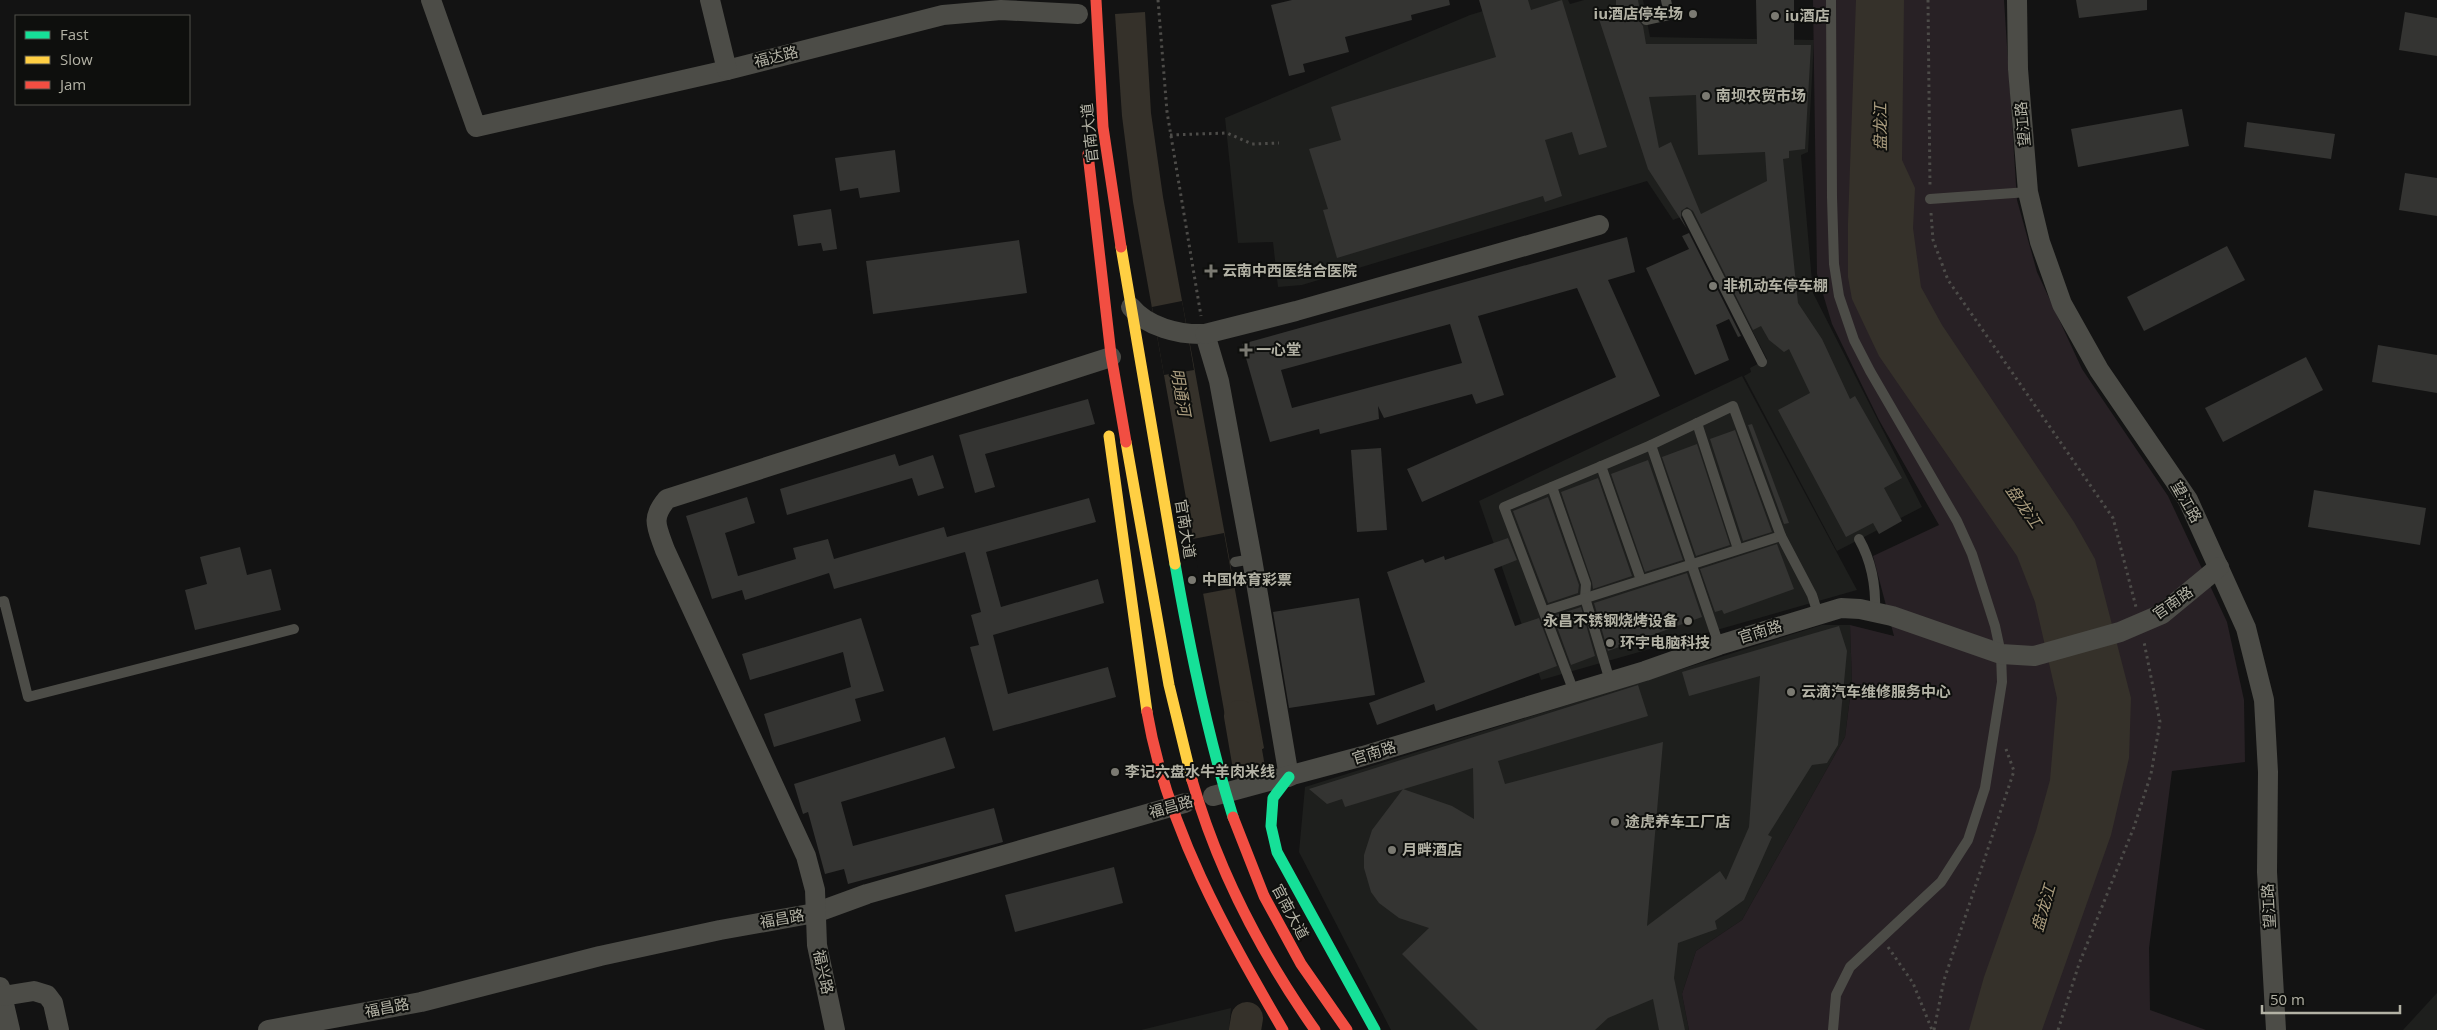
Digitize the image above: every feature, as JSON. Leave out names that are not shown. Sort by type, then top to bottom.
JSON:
[{"type":"main road","name":"官南大道","points":[[1096,0],[1105,144],[1130,307],[1200,705],[1217,771],[1235,829],[1255,878],[1280,927],[1309,976],[1357,1023]]},
{"type":"main road","points":[[1097,30],[1110,0]]},
{"type":"main road","name":"官南大道","points":[[1087,142],[1111,357],[1141,517],[1167,677],[1186,761],[1220,864],[1243,915],[1286,990],[1315,1030]]},
{"type":"main road","points":[[1105,400],[1111,357]]},
{"type":"main road","points":[[1108,427],[1126,579],[1142,682],[1158,767],[1203,881],[1236,949],[1283,1030]]},
{"type":"main road","points":[[1289,777],[1273,798],[1271,826],[1278,852],[1357,1023]]},
{"type":"main road","points":[[1339,1030],[1357,1023],[1375,1030]]},
{"type":"street","name":"福达路","points":[[431,0],[476,127],[727,70],[943,15],[1001,10],[1078,12]]},
{"type":"street","points":[[710,0],[727,70]]},
{"type":"street","name":"望江路","points":[[2017,0],[2018,69],[2028,192],[2040,242],[2062,304],[2098,370],[2188,500],[2246,628],[2264,700],[2268,772],[2267,872],[2276,1030]]},
{"type":"street","points":[[1130,307],[1139,317],[1149,323],[1198,334],[1296,311],[1600,225]]},
{"type":"street","points":[[1198,334],[1218,381],[1243,560],[1289,777]]},
{"type":"street","name":"福兴路","points":[[835,1030],[817,945],[814,890],[806,856],[665,550],[656,525],[657,511],[667,499],[1111,357]]},
{"type":"street","name":"官南路","points":[[1289,777],[1665,665],[1719,644],[1841,608],[1892,616],[2002,654],[2034,656],[2120,632],[2162,614],[2219,567]]},
{"type":"street","name":"福昌路","points":[[268,1030],[421,1002],[609,954],[720,930],[815,913],[867,894],[1096,830],[1172,806],[1289,777]]},
{"type":"street","points":[[10,1030],[1,992],[34,991],[47,995],[53,1003],[59,1030]]},
{"type":"lane","points":[[1646,20],[1669,15],[1666,0]]},
{"type":"lane","points":[[1831,0],[1832,197],[1834,264],[1838,296],[1854,340],[1870,371],[1957,521],[1972,554],[1996,626],[2002,654],[2002,682],[1985,788],[1968,840],[1941,882],[1883,939],[1850,967],[1836,995],[1833,1030]]},
{"type":"lane","points":[[1930,199],[2028,192]]},
{"type":"lane","points":[[1687,214],[1762,362]]},
{"type":"lane","points":[[1574,692],[1545,611],[1504,507],[1651,445],[1733,406],[1781,536],[1812,595],[1818,614]]},
{"type":"lane","points":[[1697,423],[1738,550]]},
{"type":"lane","points":[[1651,445],[1719,644]]},
{"type":"lane","points":[[1600,466],[1641,580]]},
{"type":"lane","points":[[1552,487],[1586,584],[1585,598],[1610,681]]},
{"type":"lane","points":[[1545,611],[1781,536]]},
{"type":"lane","points":[[1859,539],[1869,561],[1876,589],[1875,612]]},
{"type":"lane","points":[[0,602],[4,601],[28,697],[294,629]]},
{"type":"path","points":[[1158,0],[1170,135],[1196,297],[1198,334]]},
{"type":"path","points":[[1928,0],[1930,199],[1933,240],[1948,280],[2113,518],[2140,624],[2160,722],[2151,774],[2134,828],[2079,964],[2058,1030]]},
{"type":"path","points":[[1170,135],[1227,133],[1252,144],[1280,143]]},
{"type":"path","points":[[1933,1030],[1944,980],[2014,771],[1995,722]]},
{"type":"path","points":[[1883,939],[1913,983],[1933,1030]]},
{"type":"shaded area","points":[[1519,0],[1568,0],[1570,4],[1584,0],[1643,0],[1650,37],[1814,40],[1808,152],[1801,155],[1813,293],[1922,507],[1837,551],[1744,376],[1751,372],[1750,368],[1767,359],[1691,213],[1673,220],[1647,181],[1302,285],[1278,287],[1273,242],[1238,243],[1225,118],[1470,15]]},
{"type":"shaded area","points":[[1813,0],[2004,0],[2017,200],[2037,272],[2082,369],[2168,496],[2227,622],[2244,700],[2245,762],[2172,771],[2149,948],[2150,1010],[2206,1030],[1689,1030],[1682,994],[1696,951],[1742,920],[1845,737],[1852,682],[1850,625],[1894,636],[1873,556],[1939,525],[1879,420],[1832,324],[1817,274]]},
{"type":"shaded area","points":[[1742,376],[1857,590],[1541,680],[1479,501]]},
{"type":"shaded area","points":[[1822,625],[1850,625],[1852,682],[1845,737],[1742,920],[1696,951],[1682,994],[1689,1030],[1391,1030],[1299,852],[1305,787]]},
{"type":"shaded area","points":[[2437,993],[2437,1030],[2403,1030]]},
{"type":"shaded area","points":[[1231,1008],[1229,1030],[1141,1030]]},
{"type":"water","name":"盘龙江","points":[[1856,0],[1904,0],[1902,160],[1915,188],[1913,228],[1921,287],[1942,325],[2074,522],[2095,559],[2131,698],[2129,758],[2111,835],[2042,1030],[1969,1030],[1984,977],[2036,831],[2050,780],[2057,698],[2035,602],[2017,556],[1879,356],[1852,299],[1848,277],[1848,223]]},
{"type":"water","points":[[1145,12],[1151,113],[1163,197],[1264,748],[1247,759],[1232,755],[1133,202],[1122,116],[1115,14]]},
{"type":"pier","points":[[1182,301],[1194,370],[1164,375],[1152,307]]},
{"type":"pier","points":[[1224,533],[1234,588],[1202,594],[1193,539]]},
{"type":"building","points":[[1292,0],[1449,0],[1450,5],[1411,15],[1412,20],[1345,37],[1349,52],[1303,64],[1305,72],[1289,76],[1271,5]]},
{"type":"building","points":[[1479,0],[1528,0],[1531,10],[1562,0],[1607,147],[1579,155],[1572,132],[1545,140],[1562,196],[1545,202],[1543,196],[1337,258],[1323,210],[1328,209],[1309,149],[1341,140],[1331,107],[1496,57]]},
{"type":"building","points":[[1616,0],[1638,0],[1641,16],[1639,21],[1643,26],[1646,44],[1757,44],[1756,0],[1794,0],[1794,45],[1811,45],[1805,149],[1789,151],[1789,158],[1783,159],[1798,303],[1822,339],[1850,399],[1855,396],[1902,478],[1884,488],[1902,521],[1879,534],[1873,523],[1846,537],[1778,410],[1810,393],[1789,349],[1784,352],[1769,340],[1761,326],[1753,330],[1693,211],[1687,207],[1681,211],[1681,217],[1687,229],[1648,169],[1597,13],[1616,8]],"holes":[[[1696,95],[1698,155],[1765,152],[1767,181],[1701,214],[1671,142],[1659,148],[1649,97]]]},
{"type":"building","points":[[2076,0],[2147,0],[2147,10],[2079,18]]},
{"type":"building","points":[[2405,12],[2437,18],[2437,56],[2399,50]]},
{"type":"building","points":[[2182,109],[2189,146],[2078,167],[2071,129]]},
{"type":"building","points":[[2247,122],[2335,134],[2331,159],[2244,147]]},
{"type":"building","points":[[895,150],[900,192],[860,198],[858,188],[840,191],[835,158]]},
{"type":"building","points":[[2405,173],[2437,178],[2437,216],[2399,210]]},
{"type":"building","points":[[831,209],[837,249],[823,251],[821,243],[798,246],[793,215]]},
{"type":"building","points":[[1689,233],[1741,336],[1738,337],[1729,319],[1716,325],[1729,360],[1695,375],[1646,268],[1689,249],[1682,236]]},
{"type":"building","points":[[1627,237],[1635,272],[1608,280],[1660,396],[1422,502],[1407,469],[1616,377],[1577,288],[1478,316],[1504,395],[1476,404],[1472,394],[1384,418],[1378,406],[1379,419],[1320,434],[1319,429],[1270,442],[1242,344]],"holes":[[[1450,324],[1462,363],[1292,408],[1281,370]]]},
{"type":"building","points":[[1019,240],[1027,293],[873,314],[866,261]]},
{"type":"building","points":[[2227,246],[2245,280],[2144,331],[2127,297]]},
{"type":"building","points":[[2378,345],[2437,355],[2437,393],[2372,382]]},
{"type":"building","points":[[2306,357],[2323,390],[2223,442],[2205,408]]},
{"type":"building","points":[[1088,399],[1095,424],[985,454],[995,487],[975,493],[959,435]]},
{"type":"building","points":[[1752,424],[1789,523],[1784,524],[1748,425]]},
{"type":"building","points":[[1735,430],[1772,532],[1743,541],[1710,439]]},
{"type":"building","points":[[1697,444],[1730,545],[1696,556],[1662,457]]},
{"type":"building","points":[[1381,448],[1387,530],[1357,532],[1351,450]]},
{"type":"building","points":[[895,454],[899,466],[933,455],[944,488],[918,496],[912,478],[787,515],[780,489]]},
{"type":"building","points":[[1648,460],[1683,560],[1645,572],[1611,474]]},
{"type":"building","points":[[1598,478],[1632,576],[1593,589],[1561,492]]},
{"type":"building","points":[[2314,490],[2426,508],[2420,545],[2308,527]]},
{"type":"building","points":[[747,497],[755,523],[725,533],[738,576],[796,559],[793,548],[828,539],[834,559],[944,527],[947,537],[1089,498],[1096,522],[986,552],[1001,607],[1098,579],[1104,603],[993,635],[1008,694],[1108,667],[1116,697],[993,731],[970,647],[979,645],[971,615],[981,612],[965,552],[834,589],[829,573],[745,600],[742,590],[712,599],[686,516]]},
{"type":"building","points":[[1548,497],[1579,585],[1578,593],[1548,603],[1513,511]]},
{"type":"building","points":[[1508,538],[1517,560],[1494,569],[1515,626],[1539,618],[1557,666],[1436,711],[1434,704],[1377,725],[1369,703],[1425,682],[1387,572],[1423,559],[1425,563],[1444,556],[1445,560]]},
{"type":"building","points":[[1777,544],[1794,589],[1724,614],[1722,610],[1715,612],[1700,569]]},
{"type":"building","points":[[240,547],[247,575],[271,569],[281,610],[195,630],[185,590],[207,584],[200,557]]},
{"type":"building","points":[[1687,573],[1702,617],[1608,651],[1594,603]]},
{"type":"building","points":[[1359,598],[1375,695],[1289,708],[1273,612]]},
{"type":"building","points":[[1581,607],[1595,656],[1571,665],[1553,616]]},
{"type":"building","points":[[861,618],[884,691],[855,699],[861,721],[774,747],[764,714],[851,687],[843,652],[750,680],[742,654]]},
{"type":"building","points":[[1839,626],[1847,651],[1838,745],[1827,763],[1812,765],[1768,835],[1772,837],[1744,900],[1715,921],[1717,929],[1678,943],[1674,978],[1685,1030],[1659,1030],[1653,999],[1608,1018],[1595,1030],[1478,1030],[1402,954],[1429,928],[1399,918],[1379,903],[1371,892],[1364,868],[1364,855],[1372,830],[1403,789],[1345,807],[1342,799],[1327,804],[1309,789],[1638,685],[1648,716],[1498,761],[1505,784],[1663,742],[1647,926],[1720,871],[1726,880],[1749,827],[1760,676],[1689,696],[1682,672]],"holes":[[[1473,768],[1474,819],[1452,806],[1404,789]]]},
{"type":"building","points":[[945,737],[955,768],[841,802],[853,846],[994,808],[1003,842],[848,884],[844,869],[825,874],[808,812],[803,814],[794,784]]},
{"type":"building","points":[[1114,867],[1123,903],[1015,932],[1005,895]]},
{"type":"waterway","name":"明通河","points":[[1240,716],[1249,768]]},
{"type":"waterway","name":"明通河","points":[[1245,1030],[1247,1018]]},
{"type":"traffic: fast","points":[[1175,564],[1200,692],[1215,755],[1233,817]]},
{"type":"traffic: fast","points":[[1289,777],[1273,798],[1271,826],[1277,852],[1375,1030]]},
{"type":"traffic: slow","points":[[1121,247],[1175,564]]},
{"type":"traffic: slow","points":[[1109,436],[1147,712]]},
{"type":"traffic: slow","points":[[1126,442],[1169,685],[1192,780]]},
{"type":"traffic: jam","points":[[1096,0],[1103,127],[1121,247]]},
{"type":"traffic: jam","points":[[1088,154],[1111,355],[1126,442]]},
{"type":"traffic: jam","points":[[1147,712],[1156,755],[1169,797],[1201,877],[1240,954],[1283,1030]]},
{"type":"traffic: jam","points":[[1192,780],[1215,847],[1243,910],[1259,941],[1315,1030]]},
{"type":"traffic: jam","points":[[1233,817],[1264,896],[1301,964],[1347,1030]]},
{"type":"place","name":"iu酒店停车场","points":[[1693,14]]},
{"type":"place","name":"iu酒店","points":[[1775,16]]},
{"type":"place","name":"南坝农贸市场","points":[[1706,96]]},
{"type":"place","name":"云南中西医结合医院","points":[[1211,271]]},
{"type":"place","name":"非机动车停车棚","points":[[1713,286]]},
{"type":"place","name":"一心堂","points":[[1246,350]]},
{"type":"place","name":"中国体育彩票","points":[[1192,580]]},
{"type":"place","name":"永昌不锈钢烧烤设备","points":[[1688,621]]},
{"type":"place","name":"环宇电脑科技","points":[[1610,643]]},
{"type":"place","name":"云滴汽车维修服务中心","points":[[1791,692]]},
{"type":"place","name":"李记六盘水牛羊肉米线","points":[[1115,772]]},
{"type":"place","name":"途虎养车工厂店","points":[[1615,822]]},
{"type":"place","name":"月畔酒店","points":[[1392,850]]}]
